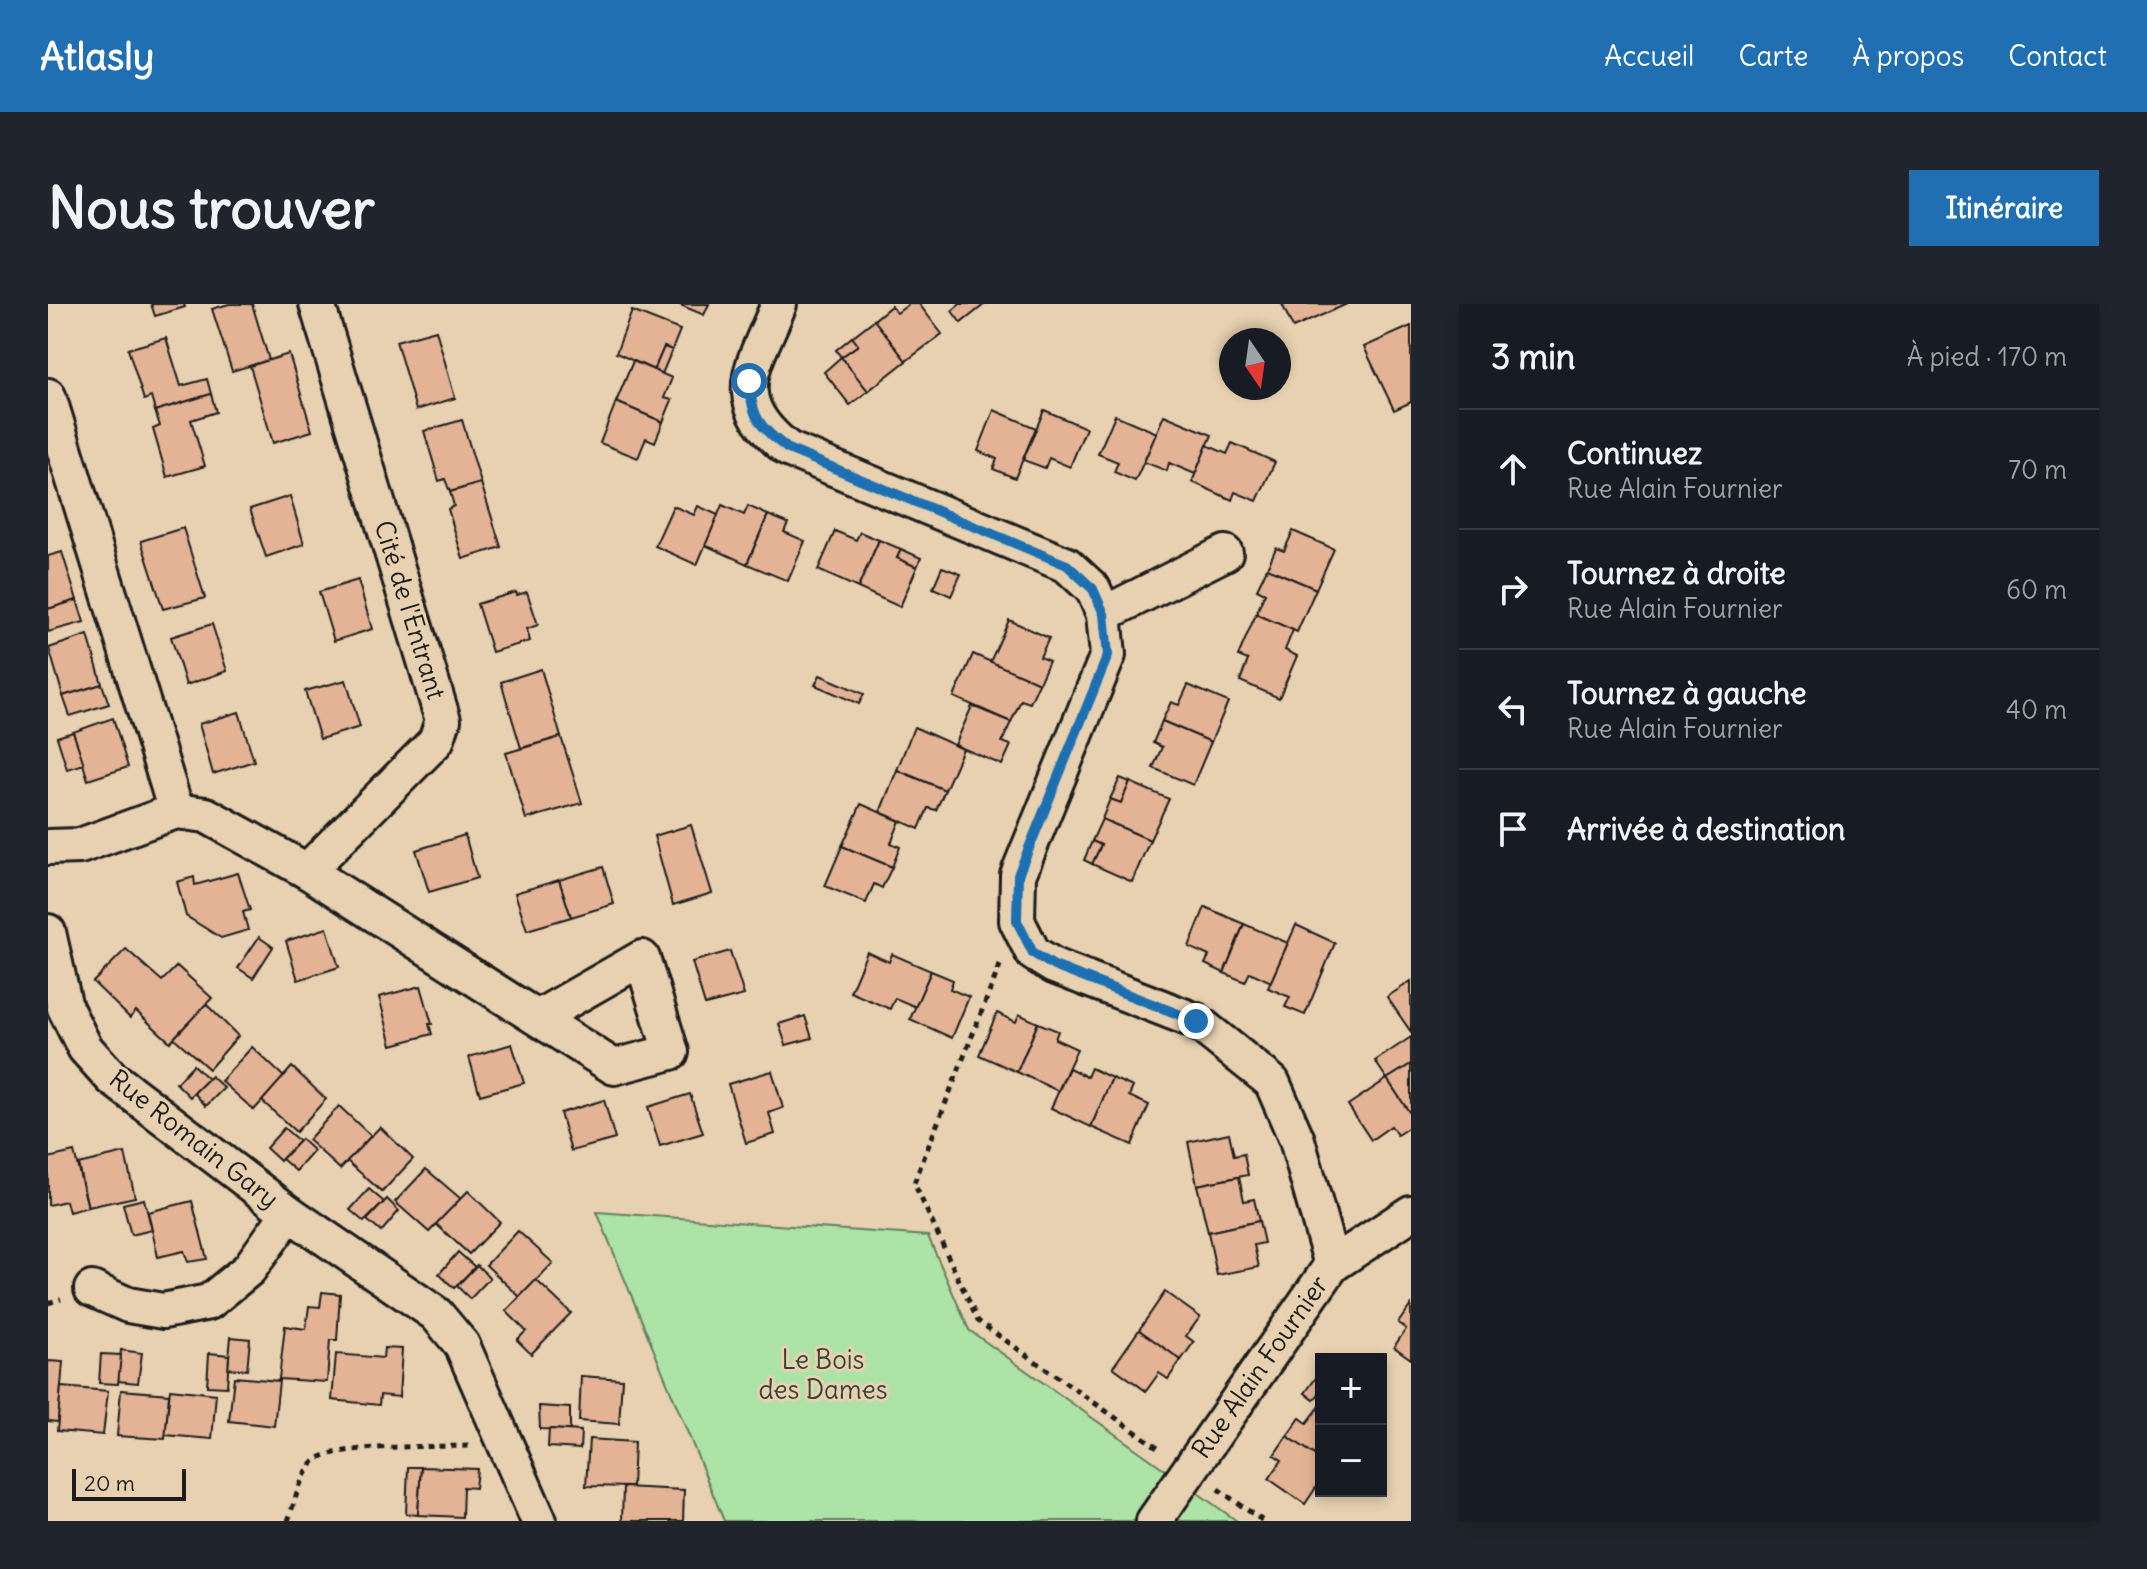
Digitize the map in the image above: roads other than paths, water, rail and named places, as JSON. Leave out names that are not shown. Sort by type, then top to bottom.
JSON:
[{"type":"street","name":"Cité de l'Entrant","points":[[307,871],[436,741],[443,720],[317,304]]},
{"type":"street","points":[[779,304],[749,381],[751,408],[767,432],[788,449],[1067,565],[1093,589],[1104,614],[1225,553]]},
{"type":"street","points":[[48,396],[176,811]]},
{"type":"street","name":"Rue Alain Fournier","points":[[1104,614],[1108,655],[1018,875],[1017,921],[1033,953],[1054,966],[1196,1021],[1272,1082],[1297,1140],[1332,1265],[1154,1521]]},
{"type":"street","points":[[48,847],[80,846],[176,811],[206,815],[307,871],[539,1017]]},
{"type":"street","name":"Rue Romain Gary","points":[[48,932],[65,1008],[85,1048],[112,1078],[289,1213],[436,1314],[462,1345],[539,1521]]},
{"type":"street","name":"Rue Romain Gary","points":[[92,1289],[128,1305],[163,1311],[209,1302],[249,1269],[289,1213]]},
{"type":"street","points":[[1332,1265],[1411,1213]]},
{"type":"park label","name":"Le Bois des Dames","points":[[823,1375]]}]
